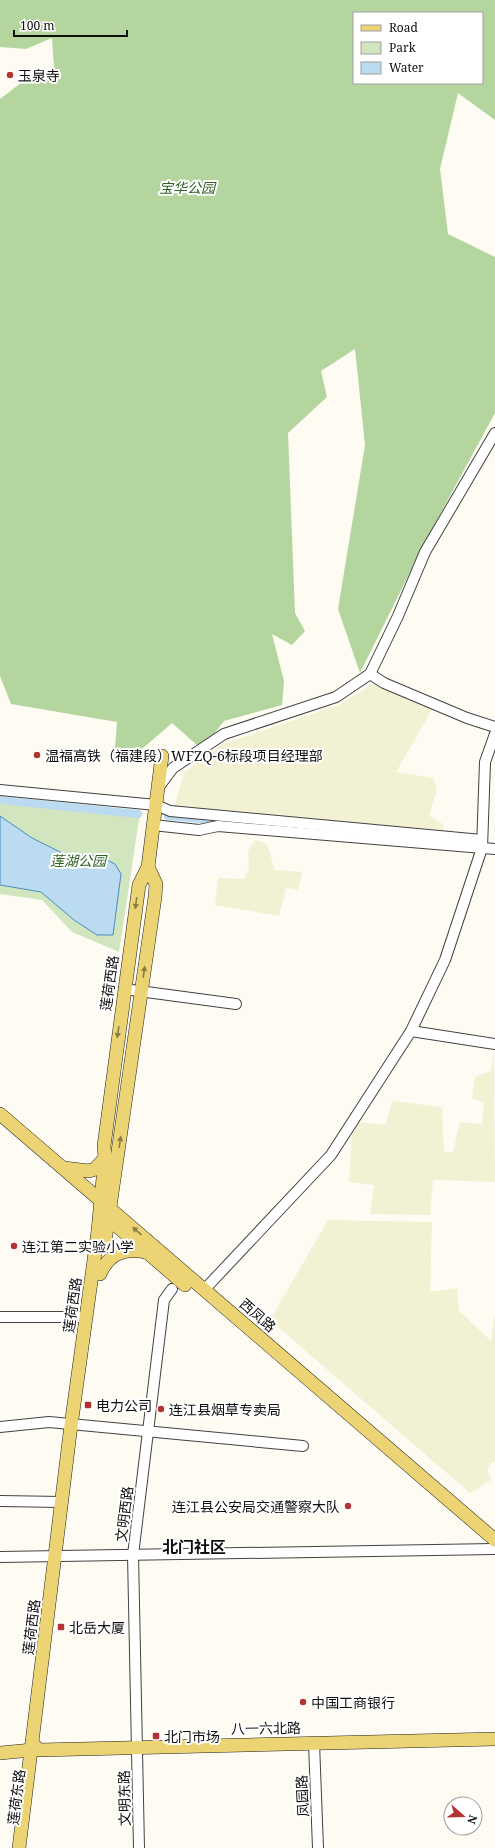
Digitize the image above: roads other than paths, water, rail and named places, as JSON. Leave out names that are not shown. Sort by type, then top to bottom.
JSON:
[{"type":"main road","name":"莲荷西路","points":[[111,1158],[104,1146],[139,885],[148,867],[162,756]]},
{"type":"main road","name":"莲荷西路","points":[[59,1556],[62,1502],[100,1274],[111,1158],[141,992],[156,888],[148,867]]},
{"type":"main road","name":"西凤路","points":[[0,1114],[62,1168],[146,1252],[495,1547]]},
{"type":"main road","name":"西凤路","points":[[0,1125],[204,1290],[495,1547]]},
{"type":"main road","points":[[62,1168],[76,1171],[89,1171],[111,1158]]},
{"type":"main road","name":"莲荷西路","points":[[35,1750],[75,1425],[86,1317],[105,1210]]},
{"type":"main road","points":[[100,1274],[104,1264],[116,1254],[129,1250],[146,1252]]},
{"type":"main road","name":"八一六北路","points":[[0,1753],[35,1750],[137,1747],[495,1739]]},
{"type":"main road","name":"莲荷东路","points":[[19,1848],[35,1750]]},
{"type":"main road","name":"莲荷东路","points":[[26,1848],[35,1750]]},
{"type":"street","points":[[158,788],[173,768],[224,734],[336,697],[370,674],[398,616],[425,552],[495,433]]},
{"type":"street","points":[[370,674],[384,683],[467,718],[495,727]]},
{"type":"street","points":[[204,1290],[331,1155],[411,1031],[445,960],[482,844],[485,762],[495,734]]},
{"type":"street","points":[[0,790],[156,805],[170,811],[482,844],[495,849]]},
{"type":"street","points":[[154,825],[199,830],[218,826],[482,844]]},
{"type":"street","points":[[124,990],[236,1004]]},
{"type":"street","points":[[411,1031],[495,1044]]},
{"type":"street","name":"文明西路","points":[[137,1747],[133,1555],[164,1300],[172,1289]]},
{"type":"street","points":[[0,1317],[86,1317]]},
{"type":"street","points":[[0,1426],[49,1422],[302,1446]]},
{"type":"street","points":[[0,1501],[62,1502]]},
{"type":"street","points":[[0,1557],[495,1547]]},
{"type":"street","name":"凤园路","points":[[314,1743],[318,1848]]},
{"type":"street","name":"文明东路","points":[[137,1747],[139,1848]]},
{"type":"water","points":[[0,816],[32,838],[66,855],[99,856],[115,864],[121,874],[113,935],[97,935],[74,920],[41,892],[0,885]]},
{"type":"waterway","points":[[0,800],[138,814]]},
{"type":"waterway","points":[[168,816],[245,823]]},
{"type":"place","name":"玉泉寺","points":[[10,75]]},
{"type":"place","name":"温福高铁（福建段）WFZQ-6标段项目经理部","points":[[37,755]]},
{"type":"place","name":"连江第二实验小学","points":[[14,1246]]},
{"type":"place","name":"电力公司","points":[[88,1405]]},
{"type":"place","name":"连江县烟草专卖局","points":[[161,1409]]},
{"type":"place","name":"连江县公安局交通警察大队","points":[[348,1506]]},
{"type":"place","name":"北岳大厦","points":[[61,1627]]},
{"type":"place","name":"中国工商银行","points":[[303,1702]]},
{"type":"place","name":"北门市场","points":[[156,1736]]},
{"type":"district","name":"北门社区","points":[[194,1547]]},
{"type":"park label","name":"宝华公园","points":[[187,187]]},
{"type":"park label","name":"莲湖公园","points":[[78,860]]}]
